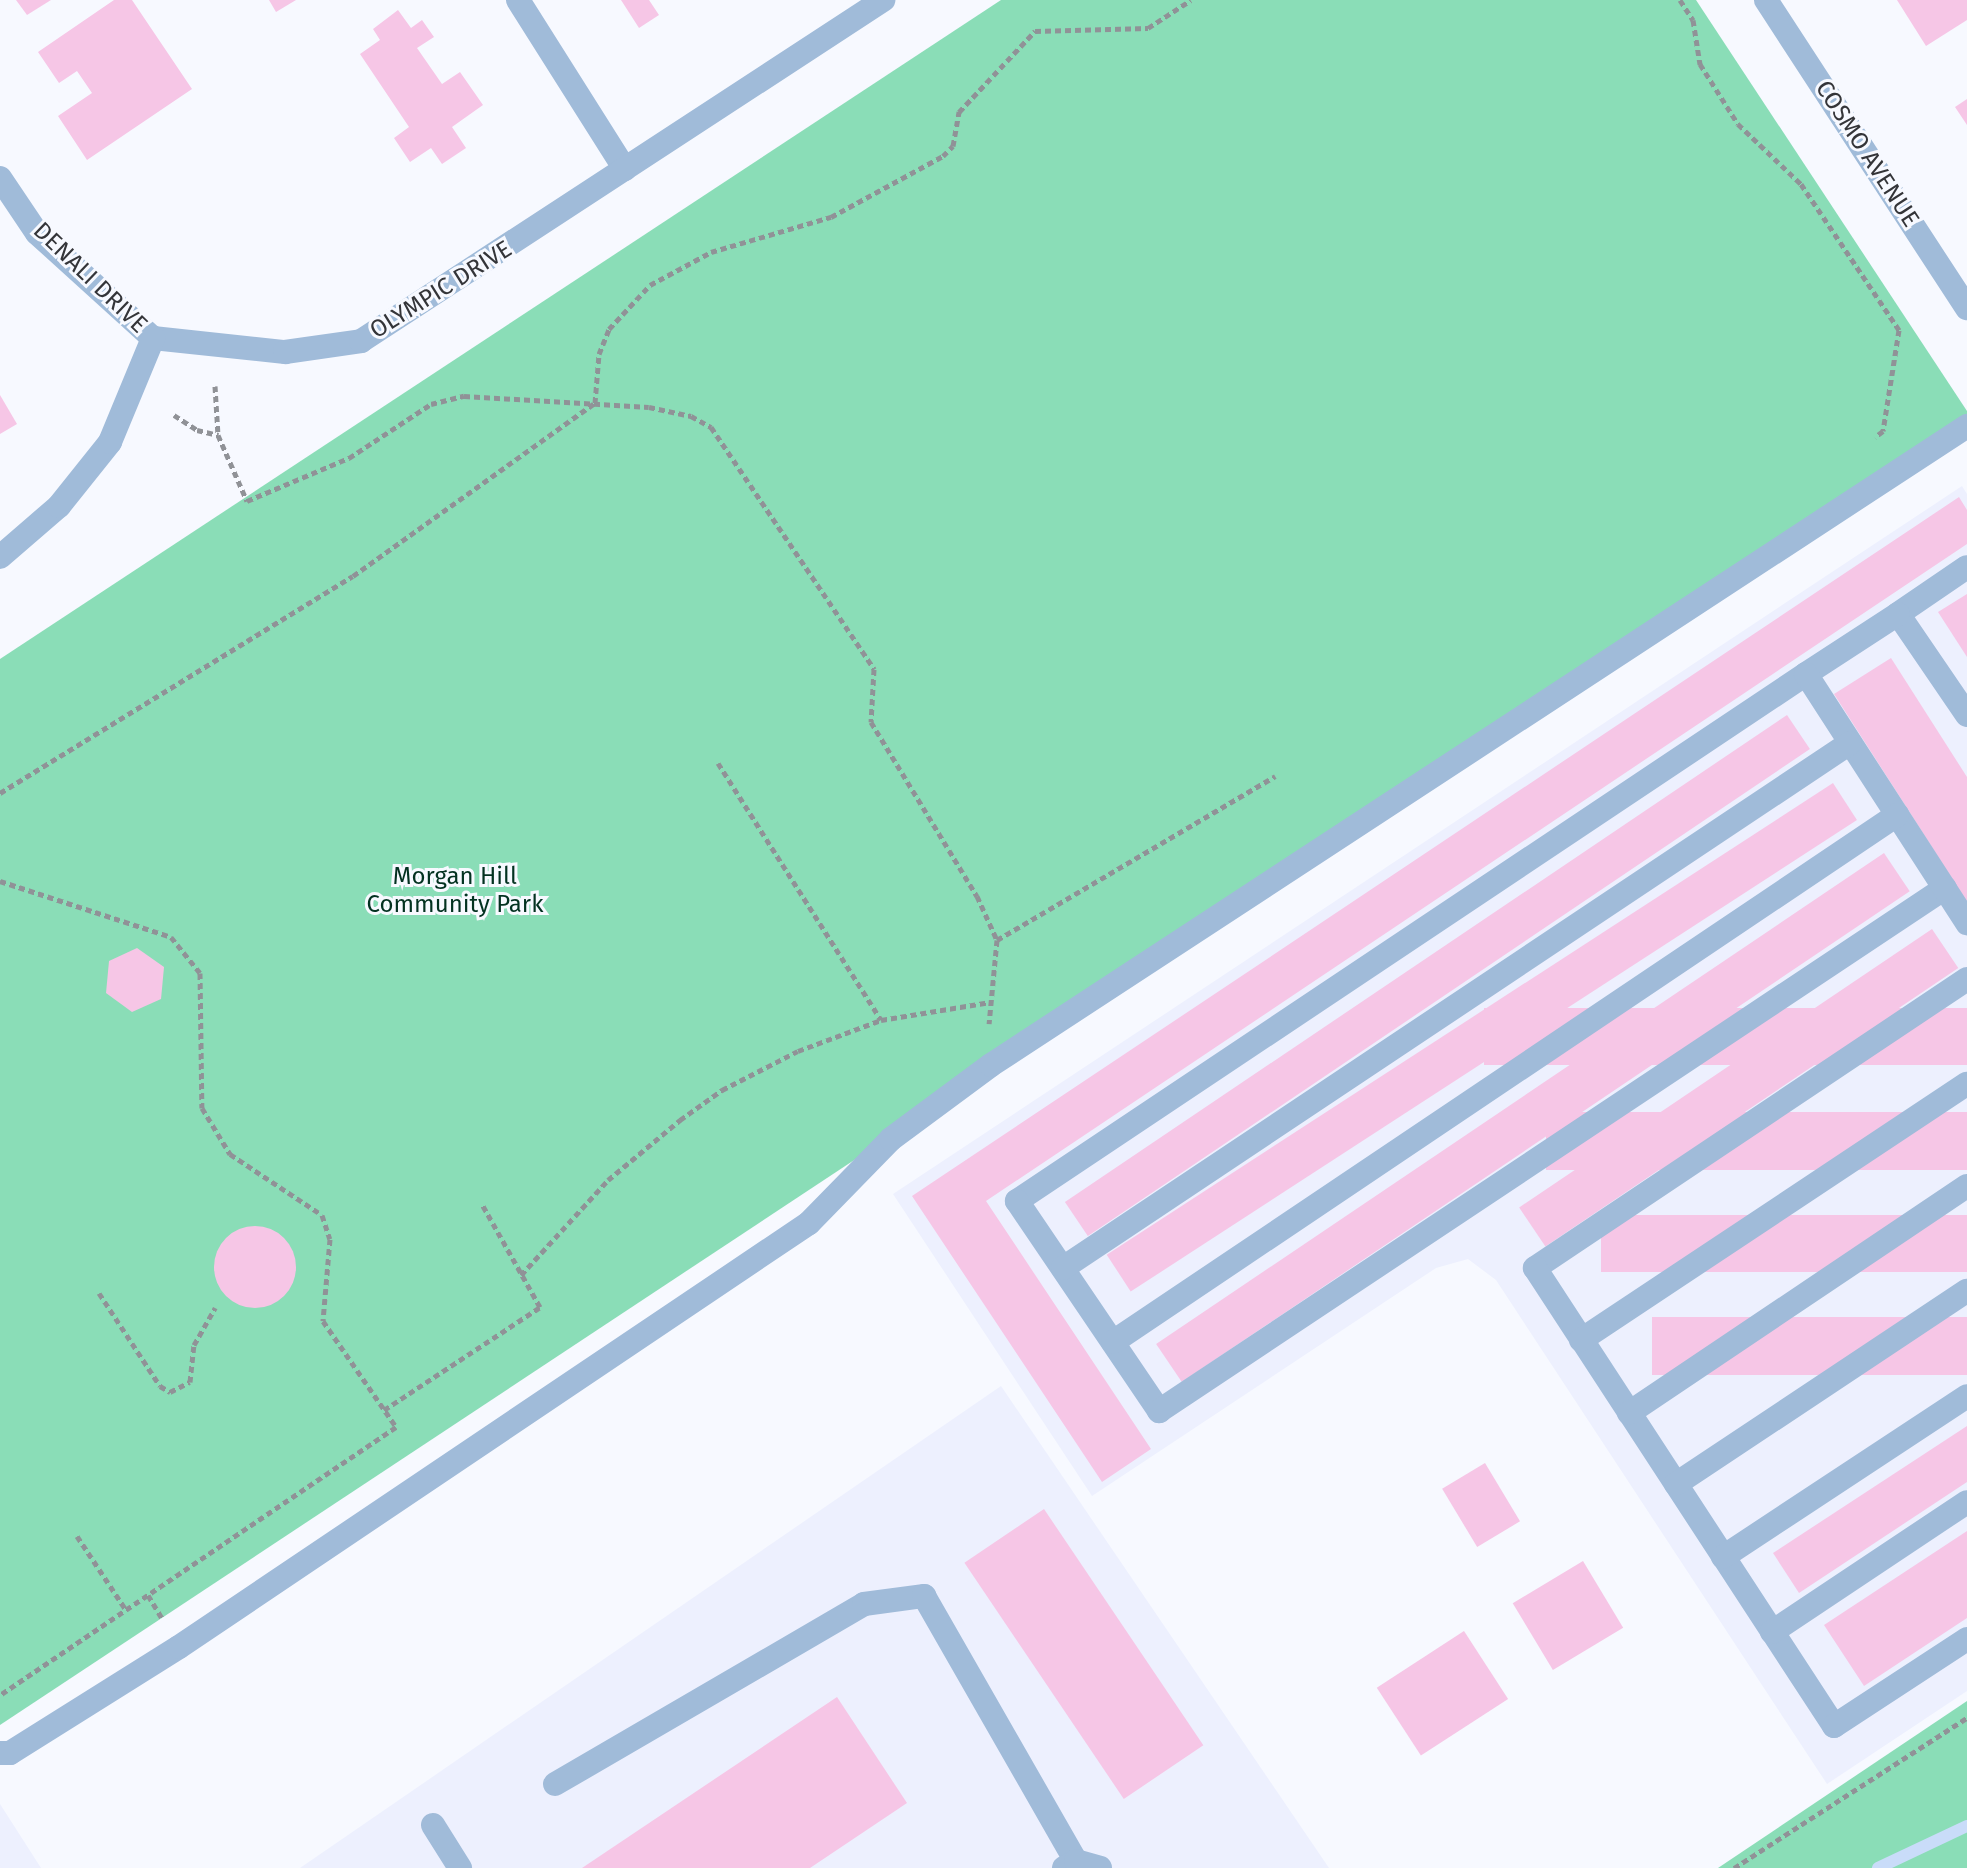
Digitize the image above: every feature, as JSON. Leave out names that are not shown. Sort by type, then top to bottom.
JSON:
[{"type":"street","points":[[518,0],[625,169]]},
{"type":"street","name":"OLYMPIC DRIVE","points":[[153,338],[285,352],[361,341],[883,0]]},
{"type":"street","name":"COSMO AVENUE","points":[[1766,0],[1967,308]]},
{"type":"street","name":"DENALI DRIVE","points":[[0,178],[37,233],[153,338]]},
{"type":"street","points":[[0,557],[59,506],[110,442],[153,338]]},
{"type":"street","points":[[5,1753],[193,1638],[826,1208],[891,1139],[991,1065],[1967,426]]},
{"type":"street","points":[[1945,888],[1159,1411],[1017,1201],[1967,567]]},
{"type":"street","points":[[1898,614],[1967,715]]},
{"type":"street","points":[[1806,674],[1967,923]]},
{"type":"street","points":[[1063,1268],[1850,743]]},
{"type":"street","points":[[1113,1342],[1897,815]]},
{"type":"street","points":[[1967,979],[1535,1268],[1834,1726],[1967,1639]]},
{"type":"street","points":[[1581,1340],[1967,1084]]},
{"type":"street","points":[[1629,1413],[1967,1186]]},
{"type":"street","points":[[1676,1484],[1967,1291]]},
{"type":"street","points":[[1723,1557],[1967,1396]]},
{"type":"street","points":[[1772,1632],[1967,1502]]},
{"type":"street","points":[[555,1784],[864,1604],[924,1596],[1070,1864],[1100,1868]]},
{"type":"street","points":[[433,1825],[460,1868]]},
{"type":"path","points":[[0,793],[353,576],[595,403],[599,354],[609,329],[650,285],[711,252],[831,217],[943,156],[953,146],[959,112],[1035,31],[1148,28],[1191,0]]},
{"type":"path","points":[[1680,0],[1693,20],[1700,64],[1738,124],[1801,184],[1899,330],[1883,431],[1875,437]]},
{"type":"path","points":[[215,386],[218,435],[247,501],[349,458],[431,404],[464,396],[595,403],[691,416],[711,427],[735,457],[874,669],[871,722],[977,896],[997,940],[991,1002],[991,1065]]},
{"type":"path","points":[[174,415],[197,430],[218,435]]},
{"type":"path","points":[[718,763],[881,1020]]},
{"type":"path","points":[[997,940],[1275,776]]},
{"type":"path","points":[[0,881],[171,937],[200,973],[202,1108],[230,1154],[322,1215],[330,1239],[323,1321],[396,1427],[0,1695]]},
{"type":"path","points":[[521,1275],[608,1180],[680,1120],[722,1090],[798,1051],[881,1020],[991,1002]]},
{"type":"path","points":[[384,1410],[540,1307],[482,1204]]},
{"type":"path","points":[[99,1293],[160,1386],[170,1392],[190,1382],[194,1345],[215,1308]]},
{"type":"path","points":[[77,1536],[126,1610]]},
{"type":"path","points":[[1734,1868],[1967,1718]]},
{"type":"shaded area","points":[[1962,486],[1967,494],[1967,1691],[1827,1784],[1496,1280],[1468,1259],[1436,1268],[1092,1496],[893,1194]]},
{"type":"shaded area","points":[[1001,1386],[1329,1868],[300,1868]]},
{"type":"shaded area","points":[[0,1804],[41,1868],[0,1868]]},
{"type":"green space","name":"Morgan Hill Community Park","points":[[1001,0],[1696,0],[1967,411],[1967,424],[0,1725],[0,659]]},
{"type":"green space","points":[[1967,1701],[1967,1868],[1718,1868]]},
{"type":"building","points":[[16,0],[51,0],[27,15]]},
{"type":"building","points":[[114,0],[132,0],[192,89],[87,160],[58,116],[92,93],[77,71],[59,83],[38,52]]},
{"type":"building","points":[[269,0],[296,0],[276,12]]},
{"type":"building","points":[[621,0],[649,0],[659,15],[639,28]]},
{"type":"building","points":[[1897,0],[1967,0],[1967,20],[1926,46]]},
{"type":"building","points":[[398,10],[411,28],[422,20],[434,37],[417,48],[442,84],[460,72],[483,105],[452,127],[466,148],[442,164],[431,148],[410,162],[394,138],[409,127],[360,54],[380,40],[373,29]]},
{"type":"building","points":[[1967,99],[1967,125],[1955,107]]},
{"type":"building","points":[[0,395],[17,424],[0,434]]},
{"type":"building","points":[[1959,497],[1967,510],[1967,544],[986,1201],[1151,1449],[1102,1482],[912,1196]]},
{"type":"building","points":[[1967,594],[1967,657],[1938,612]]},
{"type":"building","points":[[1891,658],[1967,777],[1967,902],[1834,694]]},
{"type":"building","points":[[1787,715],[1810,749],[1088,1236],[1065,1202]]},
{"type":"building","points":[[1833,783],[1857,820],[1131,1292],[1107,1255]]},
{"type":"building","points":[[1884,853],[1910,891],[1182,1382],[1156,1344]]},
{"type":"building","points":[[1932,929],[1958,968],[1545,1246],[1519,1207]]},
{"type":"building","points":[[137,948],[164,967],[161,999],[132,1012],[106,993],[109,961]]},
{"type":"building","points":[[1484,1008],[1967,1008],[1967,1065],[1484,1065]]},
{"type":"building","points":[[1546,1112],[1967,1112],[1967,1170],[1546,1170]]},
{"type":"building","points":[[1601,1215],[1967,1215],[1967,1272],[1601,1272]]},
{"type":"building","points":[[255,1226],[271,1229],[284,1238],[293,1251],[296,1267],[293,1283],[284,1296],[271,1305],[255,1308],[239,1305],[226,1296],[217,1283],[214,1267],[217,1251],[226,1238],[239,1229]]},
{"type":"building","points":[[1652,1317],[1967,1317],[1967,1375],[1652,1375]]},
{"type":"building","points":[[1967,1426],[1967,1482],[1799,1593],[1773,1553]]},
{"type":"building","points":[[1485,1463],[1520,1521],[1477,1547],[1442,1489]]},
{"type":"building","points":[[1044,1509],[1203,1745],[1124,1799],[964,1563]]},
{"type":"building","points":[[1967,1531],[1967,1618],[1864,1686],[1824,1625]]},
{"type":"building","points":[[1583,1561],[1623,1628],[1553,1670],[1513,1603]]},
{"type":"building","points":[[1464,1631],[1508,1699],[1421,1756],[1377,1688]]},
{"type":"building","points":[[837,1697],[907,1803],[810,1868],[582,1868]]},
{"type":"waterway","points":[[1878,1868],[1967,1826]]}]
